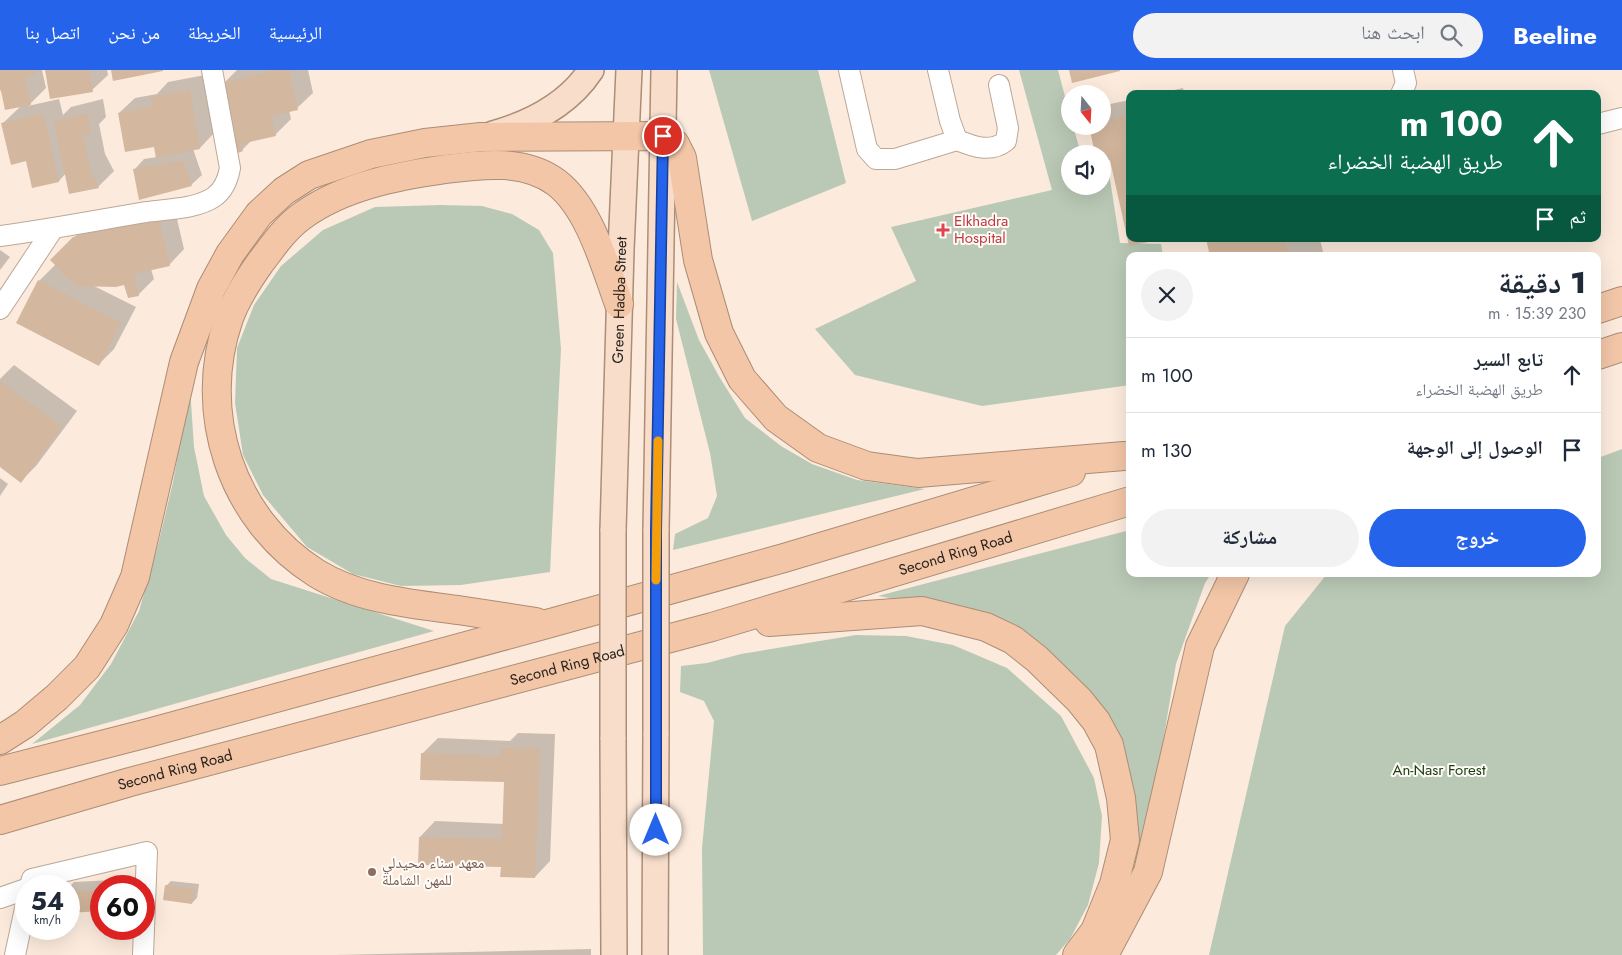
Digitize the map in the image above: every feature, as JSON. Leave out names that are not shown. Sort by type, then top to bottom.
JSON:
[{"type":"highway","points":[[0,740],[25,724],[87,667],[114,625],[135,577],[184,362],[210,289],[230,254],[253,220],[284,191],[323,169],[371,154],[425,143],[480,137],[626,138],[663,136],[675,144],[682,158],[698,260],[719,333],[742,379],[776,418],[818,448],[866,466],[918,473],[1126,455]]},
{"type":"highway","points":[[547,624],[392,601],[350,589],[317,573],[290,553],[267,530],[255,514],[240,492],[228,463],[220,432],[218,406],[218,370],[221,345],[230,316],[243,289],[280,237],[300,217],[324,202],[356,189],[405,174],[465,166],[515,165],[542,173],[557,183],[570,195],[588,224],[619,304]]},
{"type":"highway","points":[[1601,308],[1622,301]]},
{"type":"highway","points":[[1601,354],[1622,347]]},
{"type":"highway","points":[[0,772],[784,558],[1126,455]]},
{"type":"highway","name":"Second Ring Road","points":[[0,820],[130,782],[712,627],[1126,502]]},
{"type":"highway","points":[[1104,955],[1148,872],[1200,646],[1234,577]]},
{"type":"highway","points":[[712,627],[922,612],[986,627],[1013,640],[1037,659],[1079,700],[1096,721],[1109,745],[1121,798],[1125,840],[1114,884],[1095,931],[1077,955]]},
{"type":"main road","points":[[480,137],[534,120],[573,92],[584,81],[591,70]]},
{"type":"main road","name":"Green Hadba Street","points":[[614,955],[613,531],[619,304],[629,70]]},
{"type":"main road","points":[[657,952],[656,531],[664,70]]},
{"type":"street","points":[[0,236],[53,229],[197,204],[218,195],[226,182],[230,168],[212,70]]},
{"type":"street","points":[[848,70],[867,149],[876,159],[895,159],[957,140],[976,148],[998,147],[1006,141],[1008,128],[999,85]]},
{"type":"street","points":[[938,70],[950,120],[957,140]]},
{"type":"street","points":[[1403,70],[1406,83],[1403,90]]},
{"type":"street","points":[[1601,123],[1622,118]]},
{"type":"street","points":[[0,309],[53,229]]},
{"type":"street","points":[[49,875],[147,852],[143,955]]},
{"type":"street","points":[[0,898],[15,893]]},
{"type":"street","points":[[15,955],[18,940]]},
{"type":"green space","points":[[709,70],[818,70],[846,183],[752,221]]},
{"type":"green space","points":[[1019,70],[1058,70],[1062,85],[1061,135],[1076,135],[1078,145],[1061,145],[1061,195],[1111,195],[1111,186],[1120,243],[1161,244],[1162,252],[1126,252],[1126,386],[982,406],[855,375],[815,329],[916,281],[891,227],[1052,190]]},
{"type":"green space","points":[[482,206],[512,214],[539,230],[553,253],[561,349],[550,572],[461,585],[401,586],[353,574],[307,547],[263,495],[243,455],[235,403],[237,348],[254,305],[281,266],[323,230],[375,207]]},
{"type":"green space","points":[[677,282],[699,340],[745,418],[781,446],[812,464],[857,480],[925,489],[673,550],[675,534],[708,518],[717,496],[710,453],[676,319]]},
{"type":"green space","points":[[190,387],[194,447],[204,496],[226,535],[245,558],[271,579],[434,631],[32,744],[80,705],[111,664],[139,611],[158,545],[173,482]]},
{"type":"green space","name":"An-Nasr Forest","points":[[1622,449],[1622,955],[1209,955],[1285,626],[1325,577],[1601,577],[1601,457]]},
{"type":"green space","points":[[1126,531],[1126,577],[1209,577],[1205,583],[1176,664],[1161,754],[1135,872],[1130,793],[1100,714],[958,610],[878,596]]},
{"type":"green space","points":[[856,635],[906,636],[953,645],[1007,668],[1061,716],[1094,778],[1102,816],[1099,863],[1088,905],[1070,939],[1056,955],[703,955],[702,848],[714,721],[704,701],[680,692],[681,666],[707,663],[741,654]]},
{"type":"building","points":[[0,70],[34,70],[35,74],[25,77],[31,105],[5,110],[0,86]]},
{"type":"building","points":[[45,70],[89,70],[93,92],[50,99]]},
{"type":"building","points":[[111,70],[163,70],[163,71],[113,81]]},
{"type":"building","points":[[278,70],[289,70],[298,110],[271,116],[276,136],[241,144],[243,151],[238,153],[222,83]]},
{"type":"building","points":[[1069,70],[1120,70],[1120,71],[1072,83]]},
{"type":"building","points":[[190,90],[200,149],[156,158],[154,147],[125,152],[118,113],[153,106],[151,97]]},
{"type":"building","points":[[43,114],[59,182],[32,188],[26,161],[11,165],[1,123]]},
{"type":"building","points":[[87,114],[91,133],[83,135],[90,170],[99,188],[69,194],[54,122]]},
{"type":"building","points":[[1126,116],[1126,232],[1111,165],[1111,145],[1093,145],[1091,135],[1111,135],[1111,119]]},
{"type":"building","points":[[183,161],[192,186],[139,200],[133,169]]},
{"type":"building","points":[[158,217],[170,266],[134,274],[139,296],[128,298],[124,285],[116,287],[76,286],[50,260],[73,237]]},
{"type":"building","points":[[1128,242],[1148,242],[1129,246]]},
{"type":"building","points":[[1207,242],[1285,242],[1288,252],[1209,252]]},
{"type":"building","points":[[38,280],[121,323],[99,366],[16,323]]},
{"type":"building","points":[[0,381],[62,427],[21,483],[0,467]]},
{"type":"building","points":[[501,748],[540,749],[535,878],[500,877],[501,867],[418,865],[419,837],[502,839],[504,782],[420,780],[421,753],[501,756]]},
{"type":"building","points":[[165,885],[195,889],[192,904],[163,900]]},
{"type":"building","points":[[80,891],[90,891],[90,912],[80,912]]},
{"type":"slow traffic","points":[[656,580],[658,441]]},
{"type":"place","name":"Elkhadra Hospital","points":[[943,230]]},
{"type":"place","name":"معهد سناء محيدلي للمهن الشاملة","points":[[372,872]]},
{"type":"route","points":[[656,830],[656,531],[663,136]]}]
